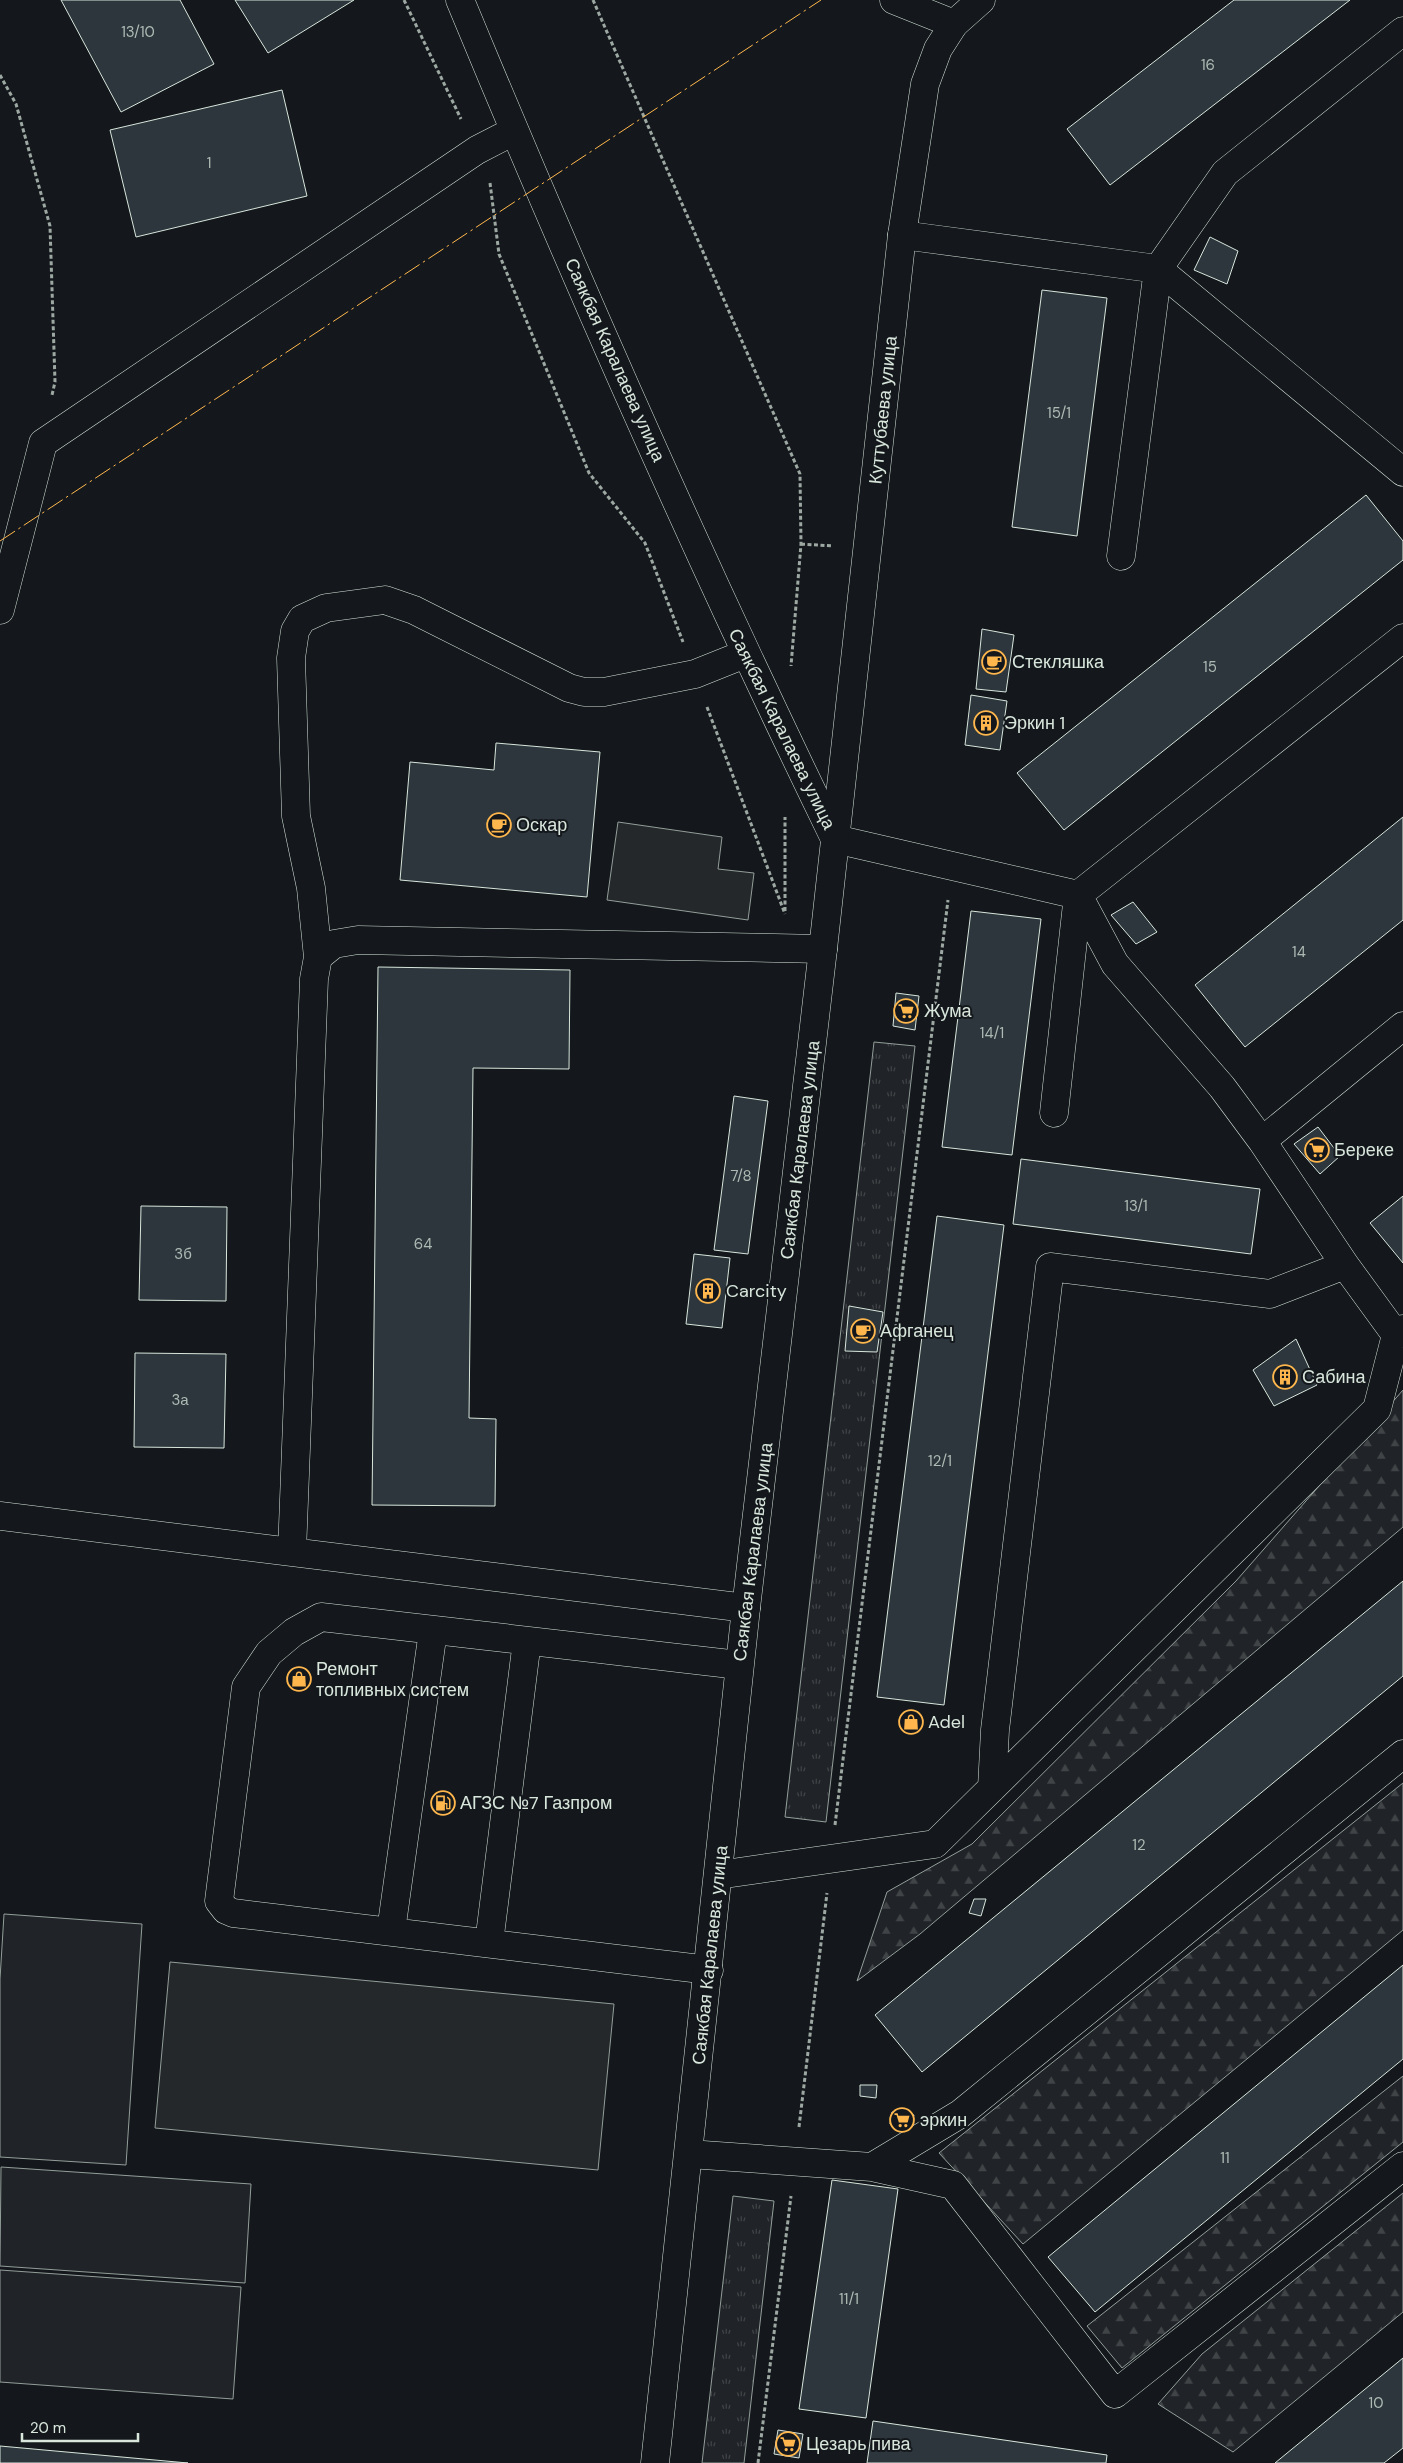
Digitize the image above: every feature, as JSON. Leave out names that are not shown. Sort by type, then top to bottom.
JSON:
[{"type":"main road","name":"Саякбая Каралаева улица","points":[[460,0],[514,131],[745,654],[835,839],[824,949],[746,1608],[709,1970],[655,2463]]},
{"type":"main road","points":[[894,0],[954,24]]},
{"type":"main road","name":"Куттубаева улица","points":[[835,839],[902,235],[925,84],[938,49],[954,24],[981,0]]},
{"type":"main road","points":[[1121,556],[1158,269],[1225,173],[1403,31]]},
{"type":"main road","points":[[0,610],[42,443],[477,150],[514,131]]},
{"type":"main road","points":[[902,235],[1158,269],[1403,472]]},
{"type":"main road","points":[[292,1552],[314,979],[318,957],[311,888],[296,816],[291,658],[295,631],[302,619],[326,608],[385,600],[414,610],[569,688],[584,692],[604,692],[695,674],[745,654]]},
{"type":"main road","points":[[1054,1113],[1078,895],[1403,638]]},
{"type":"main road","points":[[718,1875],[935,1844],[1377,1409],[1400,1332],[1345,1265],[1262,1141],[1222,1088],[1115,964],[1078,895],[835,839]]},
{"type":"main road","points":[[318,957],[334,944],[358,940],[824,949]]},
{"type":"main road","points":[[1262,1141],[1403,1026]]},
{"type":"main road","points":[[992,1788],[994,1730],[1050,1267],[1270,1294],[1345,1265]]},
{"type":"main road","points":[[0,1516],[746,1608]]},
{"type":"main road","points":[[709,1970],[233,1913],[226,1910],[219,1901],[246,1687],[269,1653],[294,1632],[321,1617],[740,1665]]},
{"type":"main road","points":[[391,1931],[433,1631]]},
{"type":"main road","points":[[489,1943],[527,1641]]},
{"type":"main road","points":[[872,2167],[960,2114],[1403,1754]]},
{"type":"main road","points":[[689,2154],[872,2167],[953,2185],[1115,2394],[1403,2166]]},
{"type":"path","points":[[404,0],[489,176],[500,254],[589,473],[645,543],[785,914],[785,816]]},
{"type":"path","points":[[593,0],[800,474],[801,544],[791,670]]},
{"type":"path","points":[[0,75],[16,104],[50,226],[55,382],[42,443]]},
{"type":"path","points":[[758,2463],[952,865]]},
{"type":"green space","points":[[874,1042],[915,1046],[826,1822],[785,1817]]},
{"type":"green space","points":[[1403,1390],[1403,1527],[920,1934],[857,1981],[887,1892],[972,1844],[1236,1581]]},
{"type":"green space","points":[[1403,1783],[1403,1930],[1023,2244],[939,2153]]},
{"type":"green space","points":[[4,1914],[142,1924],[126,2165],[0,2157],[0,1979]]},
{"type":"green space","points":[[1403,2076],[1403,2142],[1122,2368],[1087,2326]]},
{"type":"green space","points":[[1,2167],[251,2184],[245,2283],[0,2266]]},
{"type":"green space","points":[[1403,2193],[1403,2312],[1233,2452],[1158,2404],[1202,2354]]},
{"type":"green space","points":[[733,2196],[774,2201],[744,2463],[702,2463]]},
{"type":"green space","points":[[0,2270],[241,2287],[233,2399],[0,2382]]},
{"type":"shaded area","points":[[618,822],[722,837],[718,869],[754,873],[748,920],[607,900]]},
{"type":"shaded area","points":[[170,1962],[614,2004],[598,2170],[155,2128]]},
{"type":"building","points":[[61,0],[180,0],[214,64],[121,112]]},
{"type":"building","points":[[235,0],[354,0],[268,53]]},
{"type":"building","points":[[1234,0],[1350,0],[1110,185],[1067,129]]},
{"type":"building","points":[[282,90],[307,196],[136,237],[110,130]]},
{"type":"building","points":[[1210,237],[1238,251],[1227,284],[1194,270]]},
{"type":"building","points":[[1042,290],[1107,298],[1077,536],[1012,527]]},
{"type":"building","points":[[1366,495],[1403,541],[1403,560],[1064,830],[1017,773]]},
{"type":"building","name":"Стекляшка","points":[[982,629],[1014,635],[1006,692],[976,689]]},
{"type":"building","name":"Эркин 1","points":[[971,695],[1007,701],[1000,750],[965,745]]},
{"type":"building","name":"Оскар","points":[[496,743],[600,752],[587,897],[400,880],[410,762],[494,770]]},
{"type":"building","points":[[1403,817],[1403,920],[1245,1047],[1195,985]]},
{"type":"building","points":[[1133,902],[1157,932],[1136,944],[1111,915]]},
{"type":"building","points":[[971,911],[1041,919],[1012,1155],[942,1147]]},
{"type":"building","points":[[378,967],[570,970],[569,1069],[473,1068],[469,1418],[496,1419],[495,1506],[372,1505]]},
{"type":"building","name":"Жума","points":[[896,993],[919,996],[915,1030],[893,1026]]},
{"type":"building","points":[[734,1096],[768,1101],[748,1254],[714,1250]]},
{"type":"building","name":"Береке","points":[[1318,1127],[1340,1156],[1320,1174],[1294,1144]]},
{"type":"building","points":[[1021,1159],[1260,1189],[1251,1254],[1013,1224]]},
{"type":"building","points":[[1403,1196],[1403,1263],[1370,1223]]},
{"type":"building","points":[[141,1206],[227,1207],[226,1301],[139,1300]]},
{"type":"building","points":[[937,1216],[1004,1225],[944,1705],[877,1697]]},
{"type":"building","name":"Carcity","points":[[694,1254],[730,1258],[722,1328],[686,1324]]},
{"type":"building","name":"Афганец","points":[[849,1306],[883,1312],[877,1352],[845,1351]]},
{"type":"building","name":"Сабина","points":[[1296,1339],[1317,1385],[1274,1406],[1253,1370]]},
{"type":"building","points":[[135,1353],[226,1354],[224,1448],[134,1447]]},
{"type":"building","points":[[1403,1581],[1403,1676],[922,2072],[875,2015]]},
{"type":"building","points":[[974,1899],[986,1899],[981,1916],[969,1913]]},
{"type":"building","points":[[1403,1965],[1403,2059],[1095,2312],[1048,2257]]},
{"type":"building","points":[[860,2085],[877,2085],[876,2098],[860,2096]]},
{"type":"building","name":"эркин","points":[[892,2112],[914,2115],[911,2127],[890,2124]]},
{"type":"building","points":[[832,2180],[898,2189],[866,2418],[799,2409]]},
{"type":"building","points":[[1403,2358],[1403,2448],[1384,2463],[1275,2463]]},
{"type":"building","points":[[873,2421],[1107,2455],[1106,2463],[867,2463]]},
{"type":"building","name":"Цезарь пива","points":[[778,2430],[803,2434],[799,2458],[774,2454]]},
{"type":"building","points":[[0,2446],[188,2463],[0,2463]]},
{"type":"power","points":[[0,541],[821,0]]},
{"type":"place","name":"Стекляшка","points":[[994,662]]},
{"type":"place","name":"Эркин 1","points":[[986,723]]},
{"type":"place","name":"Оскар","points":[[499,825]]},
{"type":"place","name":"Жума","points":[[906,1011]]},
{"type":"place","name":"Береке","points":[[1317,1150]]},
{"type":"place","name":"Carcity","points":[[708,1291]]},
{"type":"place","name":"Афганец","points":[[863,1331]]},
{"type":"place","name":"Сабина","points":[[1285,1377]]},
{"type":"place","name":"Ремонт топливных систем","points":[[299,1679]]},
{"type":"place","name":"Adel","points":[[911,1722]]},
{"type":"place","name":"АГЗС №7 Газпром","points":[[443,1803]]},
{"type":"place","name":"эркин","points":[[902,2120]]},
{"type":"place","name":"Цезарь пива","points":[[788,2444]]}]
